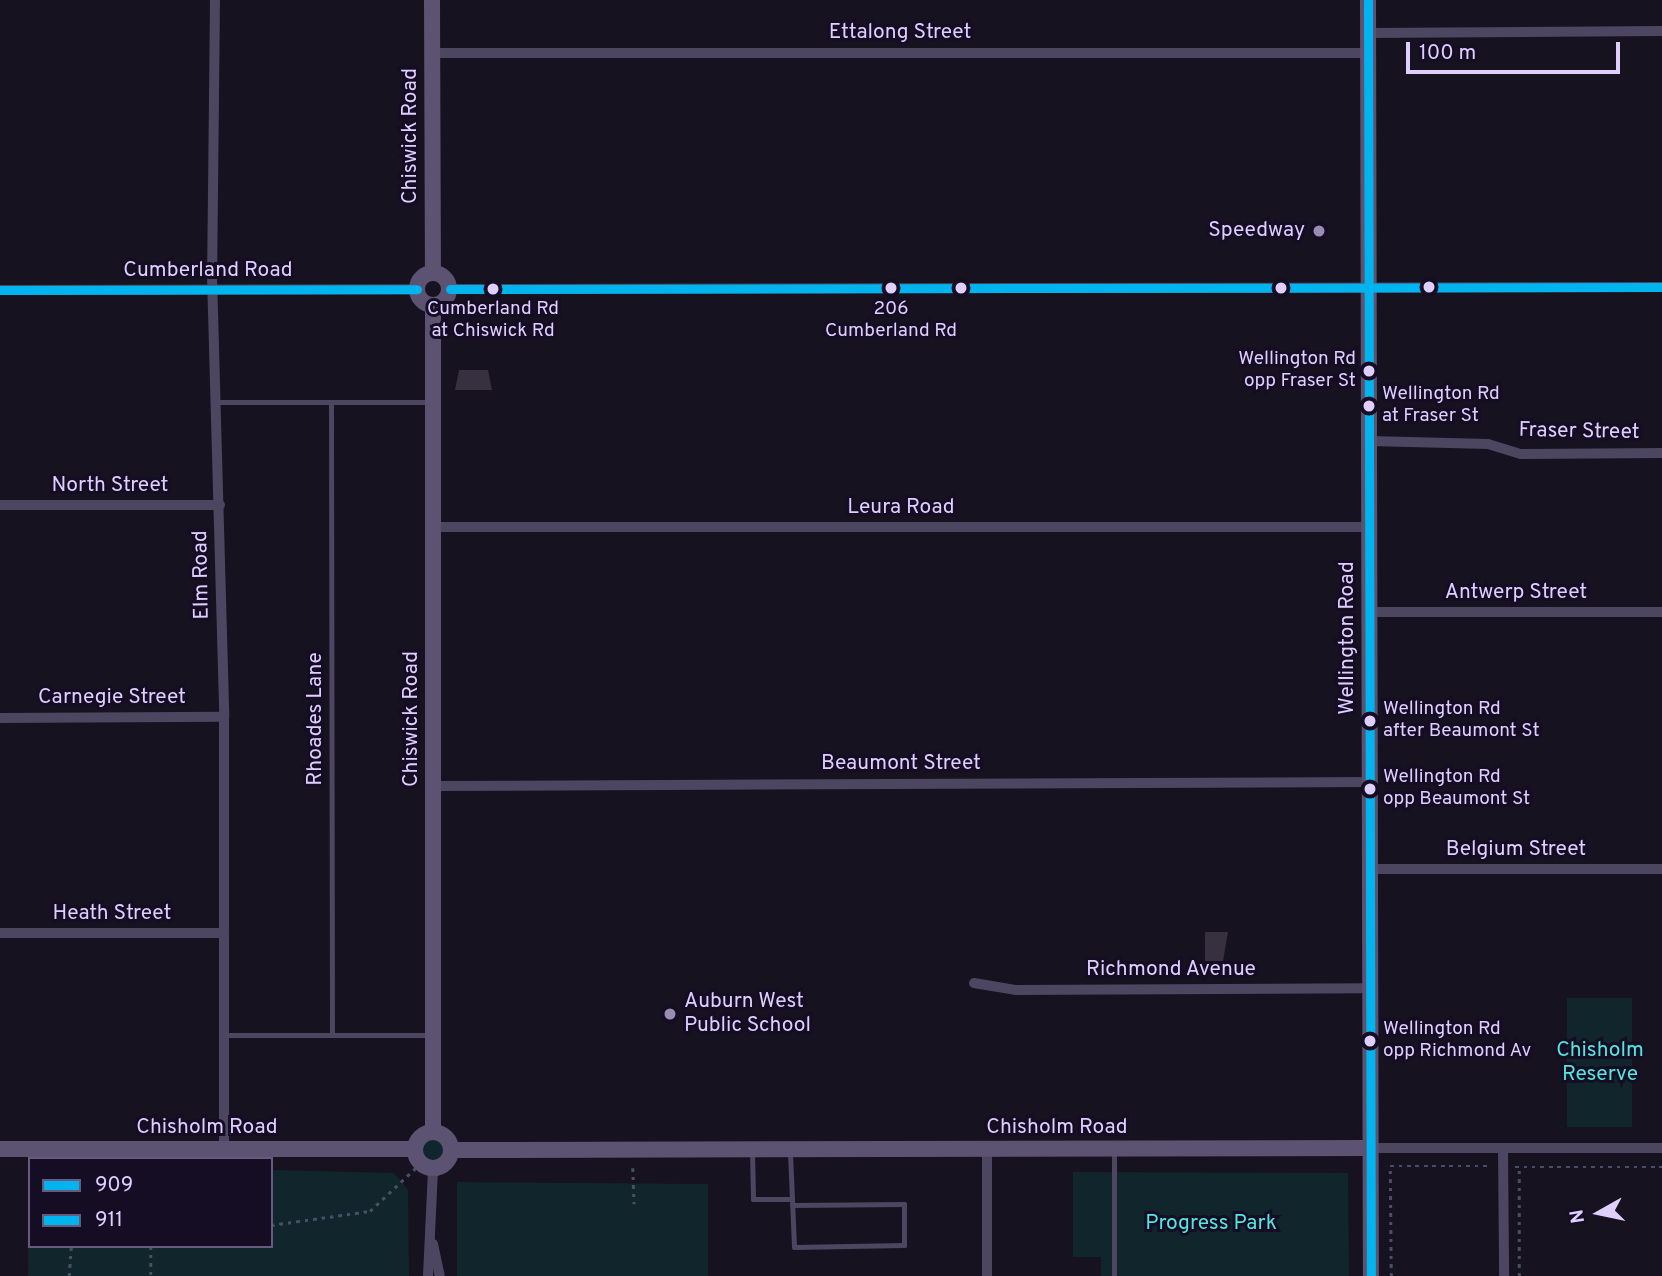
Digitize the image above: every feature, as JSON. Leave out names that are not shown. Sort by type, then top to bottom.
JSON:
[{"type":"main road","name":"Chiswick Road","points":[[432,0],[433,273]]},
{"type":"main road","name":"Wellington Road","points":[[1368,0],[1371,1276]]},
{"type":"main road","points":[[433,273],[450,289],[447,299],[433,306],[417,289],[433,273]]},
{"type":"main road","name":"Chiswick Road","points":[[433,306],[433,1131]]},
{"type":"main road","points":[[433,1131],[444,1135],[452,1150],[448,1161],[423,1160],[433,1131]]},
{"type":"main road","name":"Chisholm Road","points":[[0,1149],[224,1149],[423,1160]]},
{"type":"main road","name":"Chisholm Road","points":[[452,1150],[1371,1149]]},
{"type":"street","name":"Elm Road","points":[[215,0],[215,290],[224,717],[224,1149]]},
{"type":"street","points":[[1368,33],[1662,31]]},
{"type":"street","name":"Ettalong Street","points":[[432,53],[1368,52]]},
{"type":"street","points":[[450,289],[1662,287]]},
{"type":"street","name":"Cumberland Road","points":[[0,290],[417,289]]},
{"type":"street","name":"Fraser Street","points":[[1370,441],[1488,444],[1521,454],[1662,453]]},
{"type":"street","name":"North Street","points":[[0,505],[220,505]]},
{"type":"street","name":"Leura Road","points":[[432,527],[1370,527]]},
{"type":"street","name":"Antwerp Street","points":[[1370,612],[1662,612]]},
{"type":"street","name":"Carnegie Street","points":[[0,718],[224,717]]},
{"type":"street","name":"Beaumont Street","points":[[433,786],[1369,782]]},
{"type":"street","name":"Belgium Street","points":[[1370,869],[1662,869]]},
{"type":"street","name":"Heath Street","points":[[0,933],[224,933]]},
{"type":"street","name":"Richmond Avenue","points":[[974,983],[1016,989],[1370,988]]},
{"type":"street","points":[[987,1149],[987,1276]]},
{"type":"street","name":"Chisholm Road","points":[[1371,1149],[1662,1149]]},
{"type":"street","points":[[1503,1149],[1504,1276]]},
{"type":"street","points":[[423,1160],[433,1244],[440,1276]]},
{"type":"street","points":[[428,1276],[433,1244]]},
{"type":"lane","points":[[218,402],[433,402]]},
{"type":"lane","name":"Rhoades Lane","points":[[331,403],[332,1035]]},
{"type":"lane","points":[[224,1035],[434,1035]]},
{"type":"lane","points":[[1114,1149],[1114,1276]]},
{"type":"lane","points":[[752,1150],[753,1199],[792,1202],[904,1204],[904,1245],[794,1247],[792,1202],[790,1150]]},
{"type":"path","points":[[273,1225],[370,1211],[423,1160]]},
{"type":"path","points":[[1391,1276],[1390,1166],[1491,1166]]},
{"type":"path","points":[[1519,1276],[1519,1167],[1662,1167]]},
{"type":"path","points":[[633,1168],[634,1204]]},
{"type":"path","points":[[69,1276],[71,1248]]},
{"type":"path","points":[[151,1248],[151,1276]]},
{"type":"green space","name":"Chisholm Reserve","points":[[1567,998],[1632,998],[1632,1127],[1567,1127]]},
{"type":"green space","points":[[433,1138],[441,1141],[444,1149],[441,1157],[433,1160],[425,1157],[422,1149],[425,1141]]},
{"type":"green space","points":[[273,1170],[394,1173],[408,1190],[409,1276],[28,1276],[28,1248],[273,1248]]},
{"type":"green space","name":"Progress Park","points":[[1073,1172],[1348,1173],[1349,1276],[1101,1276],[1101,1257],[1073,1257]]},
{"type":"green space","points":[[457,1182],[708,1184],[708,1276],[457,1276]]},
{"type":"building","points":[[459,370],[488,370],[492,390],[455,390]]},
{"type":"building","points":[[1205,932],[1228,932],[1223,961],[1205,961]]},
{"type":"transit line","name":"911","points":[[1368,0],[1371,1276]]},
{"type":"transit line","name":"909","points":[[450,289],[1662,287]]},
{"type":"transit line","name":"909","points":[[0,290],[417,289]]},
{"type":"place","name":"Speedway","points":[[1319,231]]},
{"type":"place","name":"206 Cumberland Rd","points":[[891,288]]},
{"type":"place","name":"Cumberland Rd at Chiswick Rd","points":[[493,289]]},
{"type":"place","name":"Wellington Rd opp Fraser St","points":[[1369,371]]},
{"type":"place","name":"Wellington Rd at Fraser St","points":[[1369,406]]},
{"type":"place","name":"Wellington Rd after Beaumont St","points":[[1370,721]]},
{"type":"place","name":"Wellington Rd opp Beaumont St","points":[[1370,789]]},
{"type":"place","name":"Auburn West Public School","points":[[670,1014]]},
{"type":"place","name":"Wellington Rd opp Richmond Av","points":[[1370,1041]]}]
